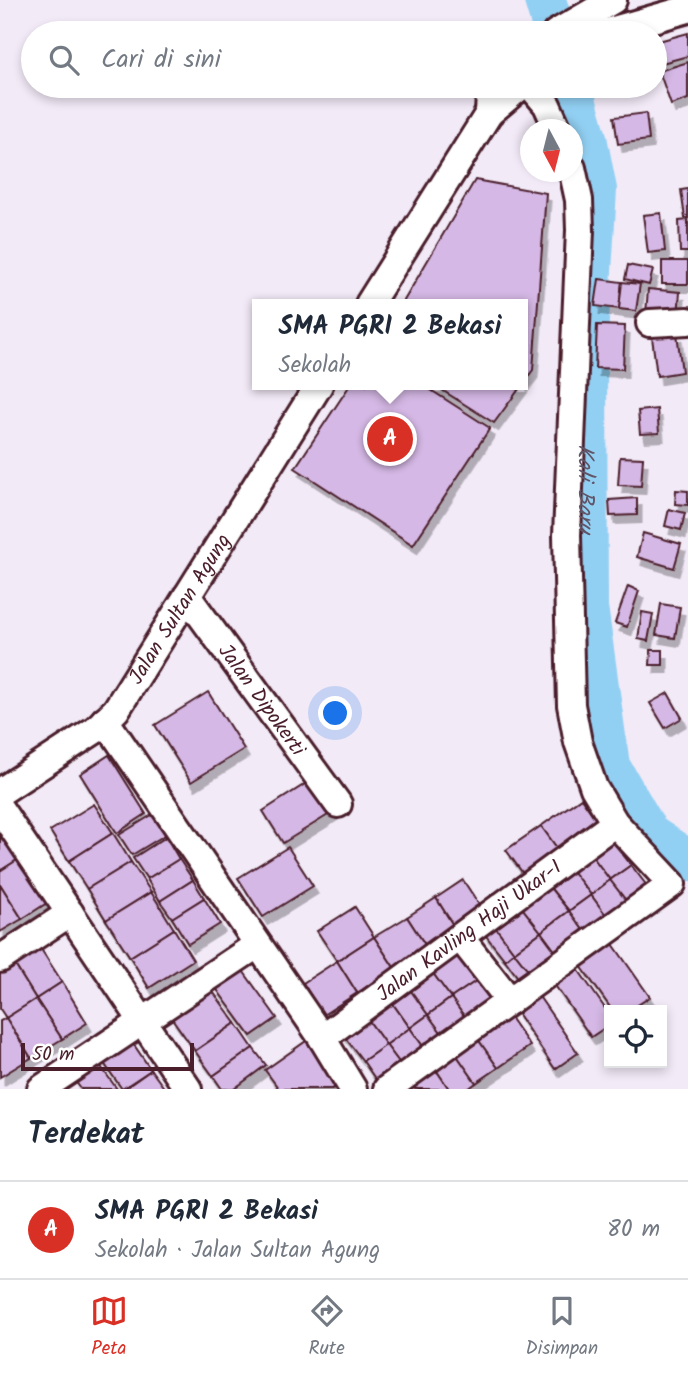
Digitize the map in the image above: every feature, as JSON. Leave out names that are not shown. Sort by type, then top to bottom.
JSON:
[{"type":"street","points":[[574,21],[613,0]]},
{"type":"street","points":[[646,21],[688,9]]},
{"type":"street","points":[[482,124],[489,98]]},
{"type":"street","points":[[372,299],[482,124],[509,98]]},
{"type":"street","points":[[541,98],[553,119]]},
{"type":"street","points":[[387,1089],[672,884],[615,823],[594,788],[578,742],[572,705],[567,535],[580,230],[575,182]]},
{"type":"street","points":[[650,323],[688,321]]},
{"type":"street","name":"Jalan Sultan Agung","points":[[0,792],[106,720],[123,701],[316,390]]},
{"type":"street","name":"Jalan Dipokerti","points":[[187,596],[338,804]]},
{"type":"street","points":[[106,720],[322,1038],[353,1089]]},
{"type":"street","points":[[0,809],[188,1089]]},
{"type":"street","name":"Jalan Kavling Haji Ukar-I","points":[[322,1038],[615,823]]},
{"type":"street","points":[[0,959],[70,913]]},
{"type":"street","points":[[460,937],[510,1001]]},
{"type":"street","points":[[41,1089],[257,945]]},
{"type":"building","points":[[688,33],[688,56],[667,62],[667,39]]},
{"type":"building","points":[[688,62],[688,99],[671,105],[667,94],[667,69]]},
{"type":"building","points":[[646,113],[649,140],[618,144],[614,117]]},
{"type":"building","points":[[475,180],[546,193],[533,370],[528,376],[528,299],[405,299]]},
{"type":"building","points":[[688,189],[688,218],[685,218],[681,190]]},
{"type":"building","points":[[661,213],[665,251],[648,253],[643,215]]},
{"type":"building","points":[[688,220],[688,252],[680,252],[679,221]]},
{"type":"building","points":[[662,261],[688,261],[688,284],[662,284]]},
{"type":"building","points":[[628,265],[653,270],[649,285],[625,279]]},
{"type":"building","points":[[599,279],[622,282],[619,309],[595,306]]},
{"type":"building","points":[[622,282],[640,284],[636,311],[619,309]]},
{"type":"building","points":[[648,289],[680,292],[678,316],[646,314]]},
{"type":"building","points":[[597,325],[625,326],[623,369],[595,368]]},
{"type":"building","points":[[677,333],[682,372],[657,376],[652,337]]},
{"type":"building","points":[[347,390],[431,390],[490,428],[413,545],[295,468]]},
{"type":"building","points":[[442,390],[518,390],[494,423]]},
{"type":"building","points":[[657,409],[659,433],[640,434],[638,411]]},
{"type":"building","points":[[620,457],[643,458],[641,486],[618,485]]},
{"type":"building","points":[[676,490],[688,491],[688,505],[675,504]]},
{"type":"building","points":[[637,498],[637,515],[610,516],[609,500]]},
{"type":"building","points":[[669,509],[685,513],[681,530],[665,526]]},
{"type":"building","points":[[643,533],[681,544],[674,568],[637,557]]},
{"type":"building","points":[[628,586],[639,591],[627,627],[615,623]]},
{"type":"building","points":[[661,604],[680,607],[675,638],[656,635]]},
{"type":"building","points":[[642,612],[653,614],[648,641],[638,639]]},
{"type":"building","points":[[651,650],[663,650],[663,665],[650,665]]},
{"type":"building","points":[[208,692],[244,749],[191,782],[155,725]]},
{"type":"building","points":[[668,693],[682,718],[665,728],[650,703]]},
{"type":"building","points":[[109,755],[146,814],[117,833],[80,774]]},
{"type":"building","points":[[313,779],[333,812],[283,843],[263,811]]},
{"type":"building","points":[[581,798],[602,828],[562,855],[541,826]]},
{"type":"building","points":[[94,804],[113,833],[69,861],[50,831]]},
{"type":"building","points":[[160,810],[173,830],[132,855],[119,835]]},
{"type":"building","points":[[0,815],[25,855],[0,871]]},
{"type":"building","points":[[541,826],[562,855],[527,879],[506,850]]},
{"type":"building","points":[[113,833],[131,862],[87,889],[69,861]]},
{"type":"building","points":[[166,837],[179,859],[147,879],[133,858]]},
{"type":"building","points":[[609,837],[631,865],[610,880],[589,852]]},
{"type":"building","points":[[288,847],[313,886],[263,917],[238,878]]},
{"type":"building","points":[[589,852],[610,880],[591,895],[569,867]]},
{"type":"building","points":[[25,855],[53,899],[22,919],[0,884],[0,871]]},
{"type":"building","points":[[179,859],[193,880],[160,901],[147,879]]},
{"type":"building","points":[[131,862],[151,892],[106,920],[87,889]]},
{"type":"building","points":[[631,865],[651,891],[631,907],[610,880]]},
{"type":"building","points":[[569,867],[591,895],[569,911],[547,884]]},
{"type":"building","points":[[193,880],[204,898],[172,918],[160,901]]},
{"type":"building","points":[[463,880],[484,912],[456,930],[436,898]]},
{"type":"building","points":[[610,880],[631,907],[611,922],[591,895]]},
{"type":"building","points":[[0,884],[22,919],[0,932]]},
{"type":"building","points":[[547,884],[569,911],[541,932],[519,904]]},
{"type":"building","points":[[151,892],[174,929],[130,957],[106,920]]},
{"type":"building","points":[[591,895],[611,922],[589,938],[569,911]]},
{"type":"building","points":[[204,898],[220,924],[188,944],[172,918]]},
{"type":"building","points":[[436,898],[456,930],[427,948],[407,917]]},
{"type":"building","points":[[519,904],[541,932],[514,952],[493,924]]},
{"type":"building","points":[[355,907],[374,937],[337,961],[317,931]]},
{"type":"building","points":[[569,911],[589,938],[561,959],[541,932]]},
{"type":"building","points":[[407,917],[427,948],[395,969],[374,937]]},
{"type":"building","points":[[493,924],[514,952],[505,960],[483,932]]},
{"type":"building","points":[[174,929],[193,960],[149,988],[130,957]]},
{"type":"building","points":[[541,932],[561,959],[535,979],[514,952]]},
{"type":"building","points":[[374,937],[395,969],[357,993],[337,961]]},
{"type":"building","points":[[613,944],[650,997],[638,1005],[608,1005],[581,966]]},
{"type":"building","points":[[39,946],[62,982],[36,999],[13,962]]},
{"type":"building","points":[[454,950],[476,981],[451,998],[429,968]]},
{"type":"building","points":[[514,952],[535,979],[525,987],[505,960]]},
{"type":"building","points":[[337,961],[357,993],[323,1015],[303,983]]},
{"type":"building","points":[[13,962],[36,999],[6,1018],[0,1009],[0,970]]},
{"type":"building","points":[[241,968],[277,1018],[251,1036],[215,987]]},
{"type":"building","points":[[429,968],[451,998],[428,1015],[406,984]]},
{"type":"building","points":[[577,968],[604,1007],[604,1028],[591,1037],[554,984]]},
{"type":"building","points":[[476,981],[494,1005],[469,1023],[451,998]]},
{"type":"building","points":[[62,982],[87,1023],[62,1039],[36,999]]},
{"type":"building","points":[[406,984],[428,1015],[410,1028],[388,997]]},
{"type":"building","points":[[211,989],[236,1023],[195,1051],[171,1017]]},
{"type":"building","points":[[538,995],[578,1053],[555,1069],[515,1010]]},
{"type":"building","points":[[388,997],[410,1028],[386,1045],[364,1014]]},
{"type":"building","points":[[451,998],[469,1023],[446,1039],[428,1015]]},
{"type":"building","points":[[36,999],[62,1039],[31,1058],[6,1018]]},
{"type":"building","points":[[507,1013],[530,1046],[498,1068],[475,1035]]},
{"type":"building","points":[[364,1014],[386,1045],[363,1061],[340,1031]]},
{"type":"building","points":[[428,1015],[446,1039],[427,1052],[410,1028]]},
{"type":"building","points":[[6,1018],[31,1058],[0,1077],[0,1021]]},
{"type":"building","points":[[236,1023],[253,1048],[213,1076],[195,1051]]},
{"type":"building","points":[[410,1028],[427,1052],[404,1069],[386,1045]]},
{"type":"building","points":[[475,1035],[498,1068],[476,1083],[453,1050]]},
{"type":"building","points":[[130,1039],[151,1070],[122,1089],[101,1059]]},
{"type":"building","points":[[309,1039],[341,1083],[332,1089],[279,1089],[265,1070]]},
{"type":"building","points":[[386,1045],[404,1069],[380,1086],[363,1061]]},
{"type":"building","points":[[253,1048],[266,1065],[234,1089],[222,1089],[213,1076]]},
{"type":"building","points":[[453,1050],[476,1083],[468,1089],[449,1089],[432,1064]]},
{"type":"building","points":[[99,1064],[117,1089],[81,1089],[75,1081]]},
{"type":"building","points":[[432,1064],[449,1089],[415,1089],[409,1080]]},
{"type":"building","points":[[151,1070],[165,1089],[124,1089]]},
{"type":"waterway","name":"Kali Baru","points":[[545,0],[551,21]]},
{"type":"waterway","name":"Kali Baru","points":[[574,98],[586,138],[596,190],[586,352],[587,607],[609,766],[649,835],[688,861]]},
{"type":"place","name":"SMA PGRI 2 Bekasi","points":[[390,439]]}]
